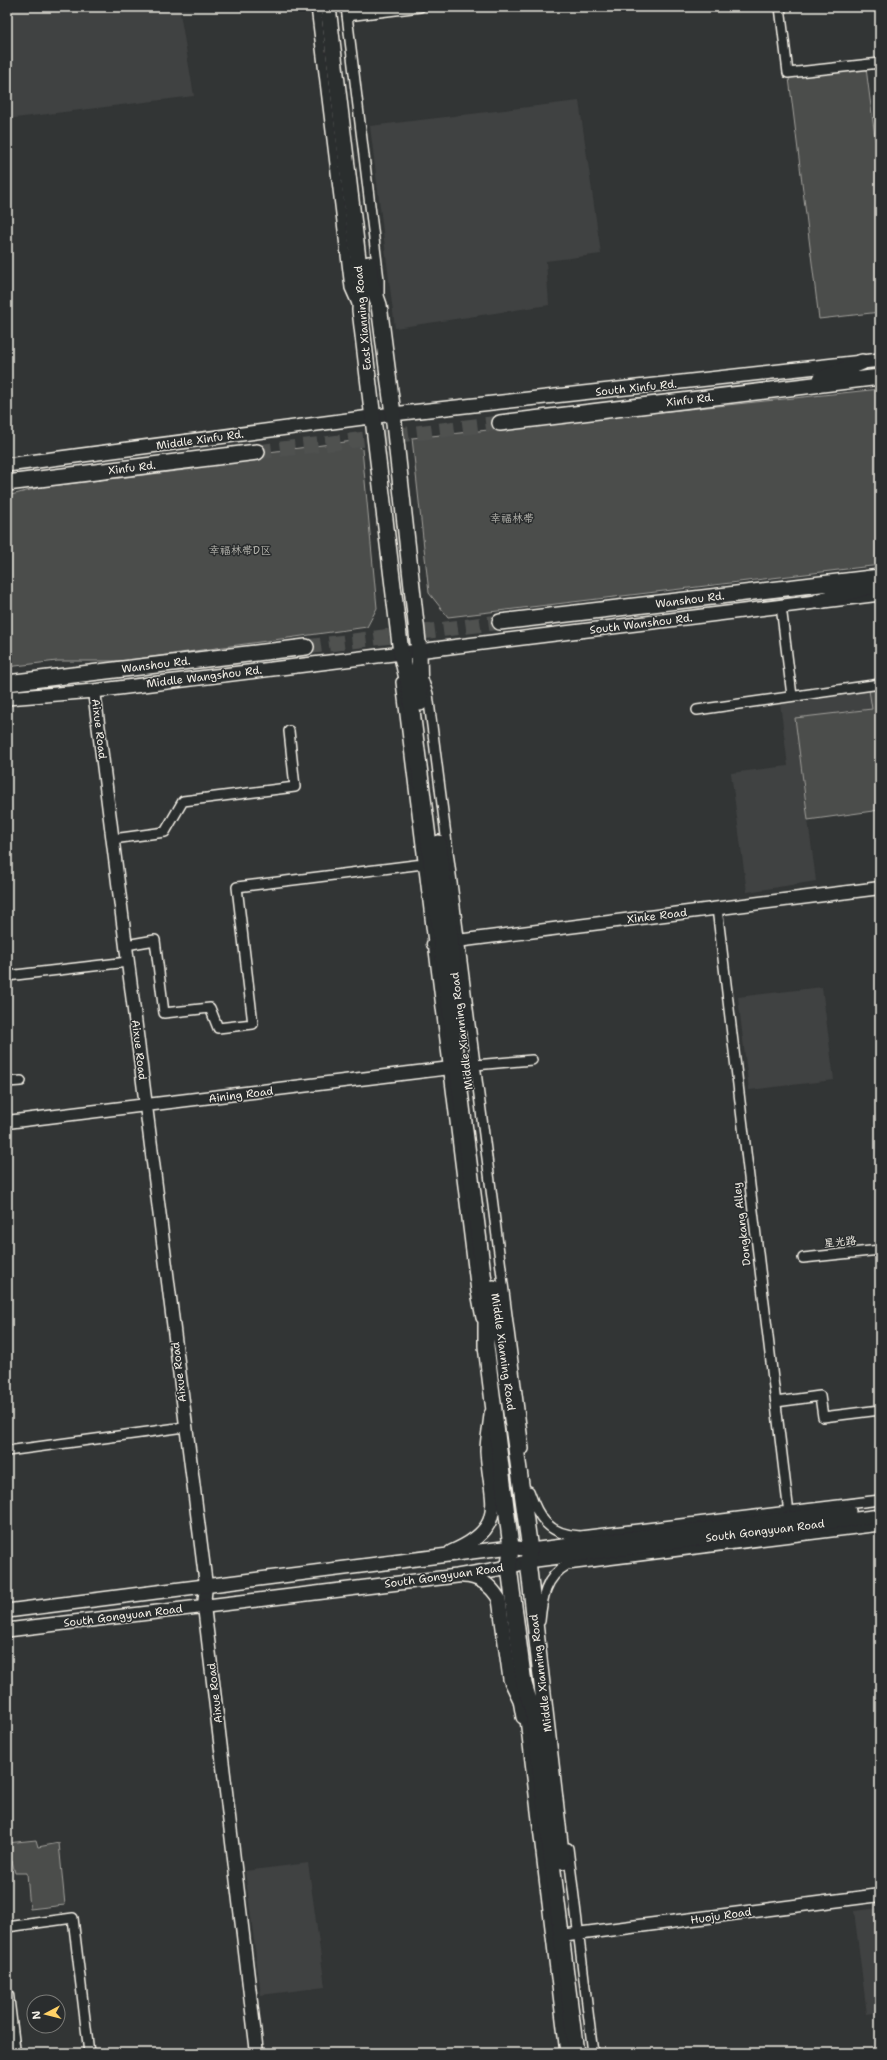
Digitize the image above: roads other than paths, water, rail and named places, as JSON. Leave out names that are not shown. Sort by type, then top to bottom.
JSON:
[{"type":"main road","name":"East Xianning Road","points":[[328,7],[361,284],[360,310],[401,653]]},
{"type":"main road","name":"East Xianning Road","points":[[343,10],[370,274],[379,305],[393,414],[419,651]]},
{"type":"main road","name":"South Xinfu Rd.","points":[[393,414],[880,360]]},
{"type":"main road","points":[[804,386],[862,362]]},
{"type":"main road","name":"Xinfu Rd.","points":[[500,423],[880,377]]},
{"type":"main road","name":"Middle Xinfu Rd.","points":[[7,465],[393,414]]},
{"type":"main road","name":"Xinfu Rd.","points":[[7,483],[257,452]]},
{"type":"main road","name":"Wanshou Rd.","points":[[500,622],[880,577]]},
{"type":"main road","points":[[819,601],[880,584]]},
{"type":"main road","name":"South Wanshou Rd.","points":[[401,653],[880,594]]},
{"type":"main road","name":"Wanshou Rd.","points":[[7,682],[306,647]]},
{"type":"main road","name":"Middle Xianning Road","points":[[419,651],[420,697],[486,1297],[486,1346],[511,1547],[509,1567],[524,1684],[532,1714],[570,1935],[576,2053]]},
{"type":"main road","name":"Middle Xianning Road","points":[[401,653],[409,687],[446,943]]},
{"type":"main road","name":"Middle Wangshou Rd.","points":[[7,698],[94,691],[401,653]]},
{"type":"main road","name":"Middle Xianning Road","points":[[461,1067],[524,1508],[584,2053]]},
{"type":"main road","points":[[438,1556],[458,1549],[475,1538],[484,1530],[491,1519],[493,1504],[487,1445],[493,1405]]},
{"type":"main road","name":"South Gongyuan Road","points":[[791,1523],[880,1508]]},
{"type":"main road","name":"South Gongyuan Road","points":[[7,1630],[457,1576],[509,1567],[529,1555],[791,1523],[880,1516]]},
{"type":"main road","name":"South Gongyuan Road","points":[[7,1611],[511,1547],[529,1555]]},
{"type":"main road","points":[[457,1576],[476,1578],[489,1586],[499,1599],[510,1679],[520,1700],[523,1717]]},
{"type":"street","points":[[316,7],[350,288],[360,310]]},
{"type":"street","points":[[343,10],[420,7]]},
{"type":"street","points":[[780,7],[788,73],[880,63]]},
{"type":"street","points":[[781,606],[792,696]]},
{"type":"street","points":[[401,653],[400,671],[423,864],[446,943]]},
{"type":"street","points":[[697,710],[880,684]]},
{"type":"street","name":"Aixue Road","points":[[94,691],[206,1585],[204,1606],[257,2053]]},
{"type":"street","points":[[113,839],[165,832],[183,801],[295,787],[289,731]]},
{"type":"street","points":[[126,945],[155,940],[164,1013],[210,1008],[218,1028],[253,1024],[236,887],[423,864]]},
{"type":"street","name":"Xinke Road","points":[[446,943],[880,888]]},
{"type":"street","name":"Dongkang Alley","points":[[717,908],[791,1523]]},
{"type":"street","points":[[7,976],[128,962]]},
{"type":"street","points":[[532,1060],[461,1067],[529,1491],[536,1510],[548,1525],[562,1534],[571,1535],[791,1523],[880,1526]]},
{"type":"street","name":"Aining Road","points":[[7,1122],[146,1107],[461,1067]]},
{"type":"street","points":[[7,1082],[21,1081]]},
{"type":"street","name":"星光路","points":[[802,1258],[880,1250]]},
{"type":"street","points":[[776,1402],[820,1396],[823,1417],[880,1410]]},
{"type":"street","points":[[7,1451],[185,1427]]},
{"type":"street","points":[[524,1508],[529,1491]]},
{"type":"street","points":[[539,1645],[541,1605],[545,1589],[554,1574],[567,1565],[791,1523],[880,1500]]},
{"type":"street","points":[[524,1684],[523,1717],[565,2053]]},
{"type":"street","name":"Huoju Road","points":[[570,1935],[880,1895]]},
{"type":"street","points":[[7,1927],[73,1918],[89,2053]]},
{"type":"street","points":[[570,1935],[593,2053]]},
{"type":"street","points":[[7,1995],[10,2040],[14,2053]]},
{"type":"tunnel","points":[[257,452],[500,423]]},
{"type":"tunnel","points":[[306,647],[500,622]]},
{"type":"park label","name":"幸福林带","points":[[512,518]]},
{"type":"park label","name":"幸福林带D区","points":[[240,550]]}]
